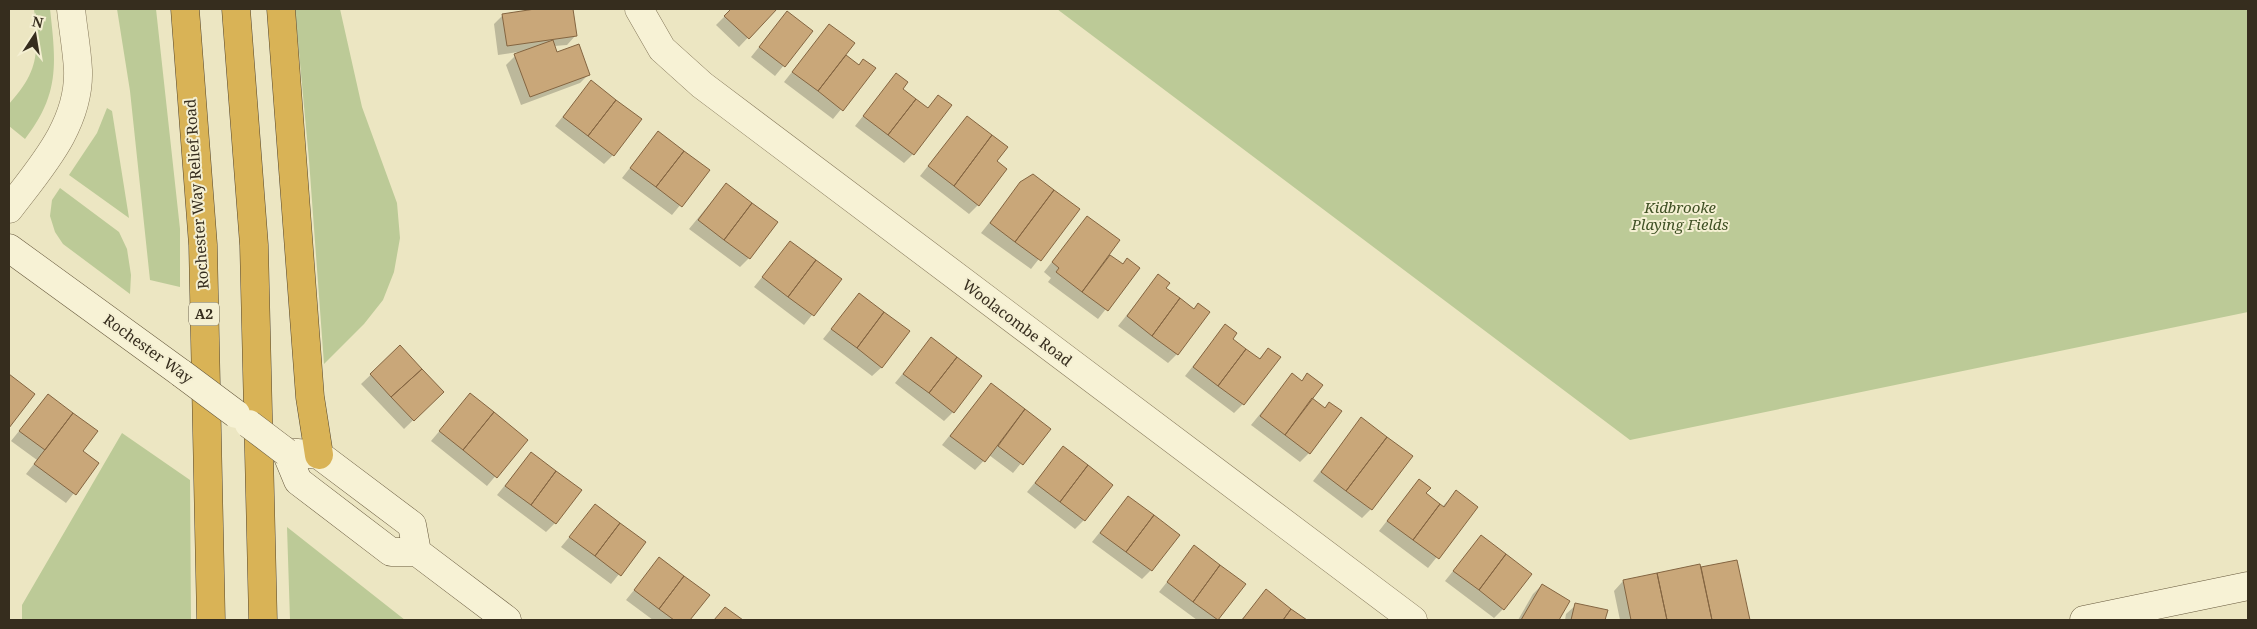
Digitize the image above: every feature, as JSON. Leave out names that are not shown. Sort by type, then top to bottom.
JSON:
[{"type":"highway","name":"Rochester Way Relief Road","points":[[185,9],[203,245],[211,620]]},
{"type":"highway","points":[[236,9],[254,246],[263,620]]},
{"type":"highway","points":[[281,9],[310,397],[319,455]]},
{"type":"street","points":[[9,209],[43,164],[65,130],[75,100],[78,71],[70,9]]},
{"type":"street","name":"Woolacombe Road","points":[[639,9],[662,49],[702,85],[1413,620]]},
{"type":"street","name":"Rochester Way","points":[[9,248],[286,452]]},
{"type":"street","points":[[417,552],[412,525],[319,455],[286,452],[298,481],[391,552],[417,552],[508,620]]},
{"type":"street","points":[[2084,620],[2248,586]]},
{"type":"green space","points":[[34,9],[50,9],[54,46],[53,77],[45,107],[25,139],[9,126],[9,104],[27,81],[35,60]]},
{"type":"green space","points":[[117,9],[156,9],[180,229],[180,287],[150,280],[130,91]]},
{"type":"green space","points":[[295,9],[340,9],[362,107],[397,203],[400,238],[394,272],[383,300],[364,324],[324,364],[309,160]]},
{"type":"green space","name":"Kidbrooke Playing Fields","points":[[1057,9],[2248,9],[2248,312],[1630,440]]},
{"type":"green space","points":[[107,108],[112,111],[129,218],[69,175],[97,133]]},
{"type":"green space","points":[[60,188],[119,232],[127,249],[131,275],[130,294],[63,244],[55,232],[50,216],[52,200]]},
{"type":"green space","points":[[122,433],[190,480],[191,620],[22,620],[22,605]]},
{"type":"green space","points":[[287,527],[405,620],[290,620]]},
{"type":"building","points":[[535,9],[573,9],[577,36],[507,46],[502,14]]},
{"type":"building","points":[[731,9],[777,9],[749,39],[724,16]]},
{"type":"building","points":[[787,11],[813,31],[785,67],[759,47]]},
{"type":"building","points":[[829,24],[855,43],[818,91],[792,72]]},
{"type":"building","points":[[553,40],[557,52],[579,44],[590,75],[530,97],[514,54]]},
{"type":"building","points":[[846,55],[859,65],[863,59],[876,68],[843,111],[818,91]]},
{"type":"building","points":[[896,73],[908,82],[903,89],[916,99],[888,135],[863,116]]},
{"type":"building","points":[[591,80],[616,100],[588,136],[563,117]]},
{"type":"building","points":[[938,95],[952,105],[914,155],[888,135],[916,99],[928,108]]},
{"type":"building","points":[[616,100],[642,119],[614,156],[588,136]]},
{"type":"building","points":[[967,116],[992,135],[954,186],[928,166]]},
{"type":"building","points":[[658,131],[684,151],[656,187],[630,168]]},
{"type":"building","points":[[992,135],[1008,147],[997,161],[1007,169],[979,206],[954,186]]},
{"type":"building","points":[[684,151],[710,170],[682,207],[656,187]]},
{"type":"building","points":[[1033,174],[1054,190],[1015,242],[990,223],[1020,182]]},
{"type":"building","points":[[726,183],[752,203],[724,240],[698,220]]},
{"type":"building","points":[[1054,190],[1080,209],[1041,261],[1015,242]]},
{"type":"building","points":[[752,203],[778,222],[750,259],[724,240]]},
{"type":"building","points":[[1087,216],[1120,240],[1082,292],[1056,272],[1059,268],[1052,262]]},
{"type":"building","points":[[790,241],[816,260],[788,297],[762,277]]},
{"type":"building","points":[[1110,255],[1123,264],[1127,258],[1140,268],[1108,311],[1082,292]]},
{"type":"building","points":[[816,260],[842,279],[814,316],[788,297]]},
{"type":"building","points":[[1158,274],[1170,283],[1166,288],[1180,298],[1152,336],[1127,316]]},
{"type":"building","points":[[859,293],[884,312],[857,348],[831,329]]},
{"type":"building","points":[[1180,298],[1194,309],[1198,303],[1210,312],[1178,355],[1152,336]]},
{"type":"building","points":[[884,312],[910,331],[882,368],[857,348]]},
{"type":"building","points":[[1225,324],[1237,333],[1233,339],[1246,349],[1218,386],[1193,367]]},
{"type":"building","points":[[931,337],[957,357],[929,393],[903,374]]},
{"type":"building","points":[[400,345],[422,369],[391,397],[370,374]]},
{"type":"building","points":[[1268,348],[1281,357],[1244,405],[1218,386],[1246,349],[1260,359]]},
{"type":"building","points":[[957,357],[982,376],[954,413],[929,393]]},
{"type":"building","points":[[422,369],[444,392],[414,421],[391,397]]},
{"type":"building","points":[[1292,373],[1302,381],[1307,373],[1323,385],[1285,435],[1260,416]]},
{"type":"building","points":[[9,374],[35,394],[9,428]]},
{"type":"building","points":[[991,383],[1025,409],[985,462],[950,436]]},
{"type":"building","points":[[470,393],[494,412],[463,450],[439,431]]},
{"type":"building","points":[[48,394],[73,413],[45,450],[19,431]]},
{"type":"building","points":[[1312,398],[1325,408],[1329,402],[1342,411],[1310,454],[1285,435]]},
{"type":"building","points":[[1025,409],[1051,429],[1023,465],[998,446]]},
{"type":"building","points":[[494,412],[528,440],[497,478],[463,450]]},
{"type":"building","points":[[73,413],[98,431],[83,451],[99,463],[76,495],[34,464]]},
{"type":"building","points":[[1361,417],[1387,437],[1346,491],[1321,472]]},
{"type":"building","points":[[1387,437],[1413,456],[1372,510],[1346,491]]},
{"type":"building","points":[[1063,446],[1088,465],[1060,502],[1035,483]]},
{"type":"building","points":[[531,452],[556,471],[531,505],[505,486]]},
{"type":"building","points":[[1088,465],[1113,485],[1085,521],[1060,502]]},
{"type":"building","points":[[556,471],[582,490],[556,524],[531,505]]},
{"type":"building","points":[[1419,479],[1431,488],[1426,493],[1440,504],[1413,540],[1387,521]]},
{"type":"building","points":[[1456,490],[1478,507],[1439,559],[1413,540],[1440,504],[1444,507]]},
{"type":"building","points":[[1128,496],[1154,515],[1126,552],[1100,533]]},
{"type":"building","points":[[595,504],[620,523],[595,556],[569,537]]},
{"type":"building","points":[[1154,515],[1180,535],[1152,571],[1126,552]]},
{"type":"building","points":[[620,523],[646,542],[621,576],[595,556]]},
{"type":"building","points":[[1481,535],[1506,554],[1479,590],[1453,571]]},
{"type":"building","points":[[1194,545],[1220,565],[1193,602],[1167,582]]},
{"type":"building","points":[[1506,554],[1532,574],[1504,610],[1479,590]]},
{"type":"building","points":[[659,557],[684,576],[659,609],[634,590]]},
{"type":"building","points":[[1737,560],[1750,620],[1712,620],[1701,567]]},
{"type":"building","points":[[1700,564],[1712,620],[1667,620],[1657,573]]},
{"type":"building","points":[[1220,565],[1246,584],[1218,620],[1193,602]]},
{"type":"building","points":[[1657,573],[1667,620],[1631,620],[1623,580]]},
{"type":"building","points":[[684,576],[710,595],[690,620],[674,620],[659,609]]},
{"type":"building","points":[[1542,584],[1570,601],[1559,620],[1521,620]]},
{"type":"building","points":[[1266,589],[1291,609],[1283,620],[1242,620]]},
{"type":"building","points":[[1575,603],[1608,610],[1605,620],[1571,620]]},
{"type":"building","points":[[725,607],[743,620],[714,620]]},
{"type":"building","points":[[1291,609],[1307,620],[1283,620]]}]
